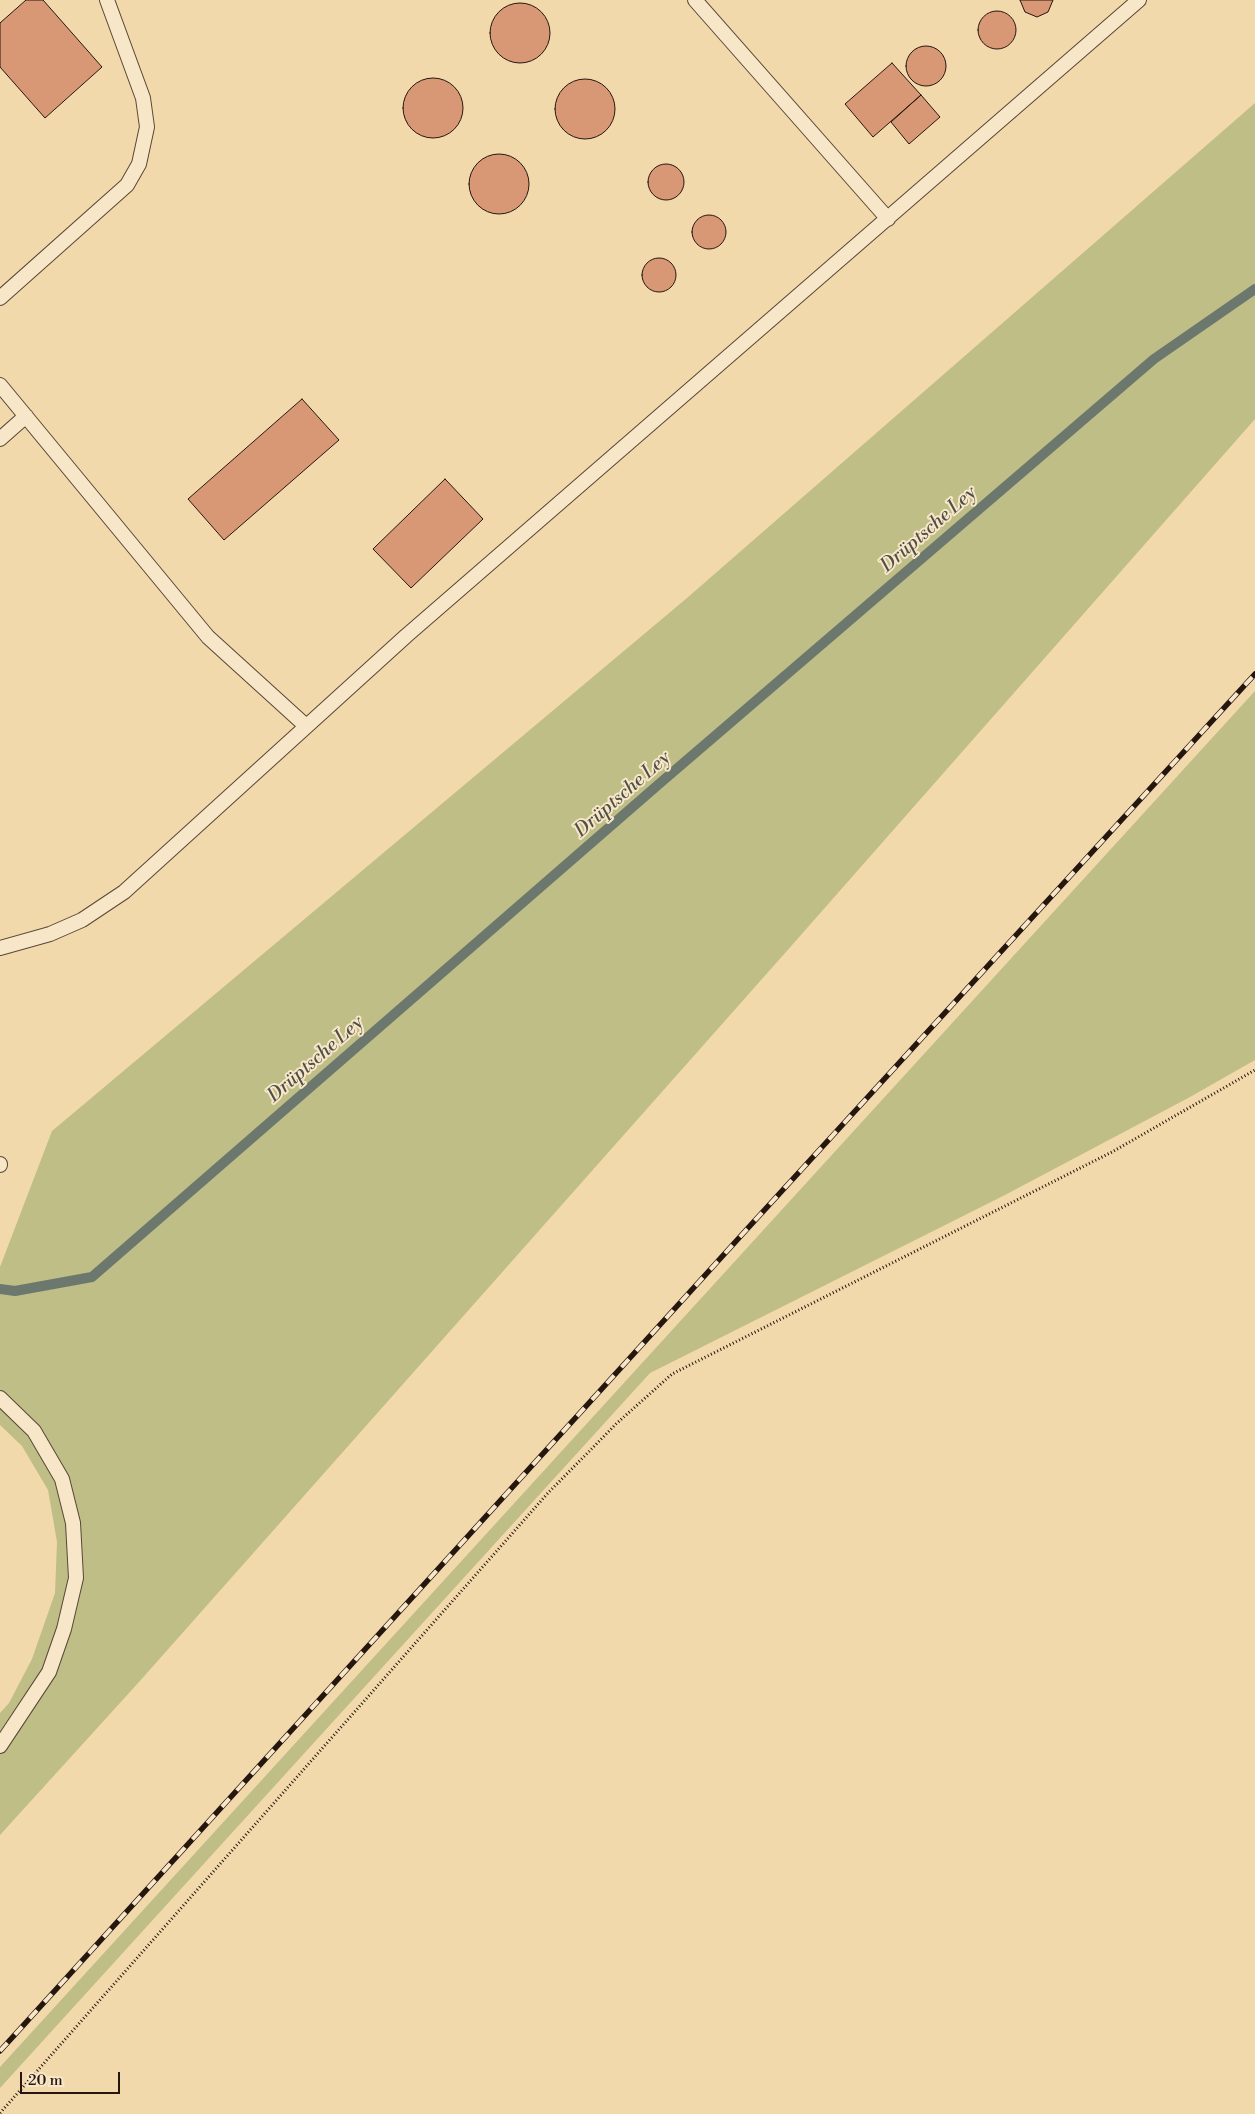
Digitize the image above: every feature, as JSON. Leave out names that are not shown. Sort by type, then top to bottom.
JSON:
[{"type":"lane","points":[[0,298],[126,185],[139,164],[147,127],[143,98],[107,0]]},
{"type":"lane","points":[[695,0],[888,219]]},
{"type":"lane","points":[[0,948],[50,934],[82,920],[124,892],[428,616],[1139,0]]},
{"type":"lane","points":[[0,385],[208,637],[306,726]]},
{"type":"lane","points":[[0,439],[26,416]]},
{"type":"lane","points":[[0,1398],[34,1431],[62,1480],[73,1523],[76,1578],[64,1629],[49,1672],[7,1739],[0,1746]]},
{"type":"path","points":[[0,2113],[548,1493],[616,1424],[672,1374],[1112,1152],[1255,1070]]},
{"type":"green space","points":[[1255,103],[1255,419],[139,1682],[0,1835],[0,1713],[9,1703],[32,1659],[55,1593],[57,1542],[48,1490],[22,1446],[0,1425],[0,1267],[52,1131],[687,598]]},
{"type":"green space","points":[[1255,691],[1255,1060],[1190,1097],[1003,1196],[650,1373],[0,2088],[0,2067]]},
{"type":"building","points":[[26,0],[43,0],[102,67],[45,118],[0,67],[0,23]]},
{"type":"building","points":[[1020,0],[1053,0],[1048,12],[1037,17],[1025,12]]},
{"type":"building","points":[[520,3],[532,5],[545,16],[550,33],[548,45],[537,58],[520,63],[508,61],[495,50],[490,33],[492,21],[503,8]]},
{"type":"building","points":[[997,11],[1011,16],[1016,30],[1011,44],[997,49],[983,44],[978,30],[983,16]]},
{"type":"building","points":[[926,46],[940,52],[946,66],[940,80],[926,86],[912,80],[906,66],[912,52]]},
{"type":"building","points":[[892,63],[921,95],[873,137],[845,104]]},
{"type":"building","points":[[433,78],[450,83],[458,91],[463,108],[458,125],[450,133],[433,138],[416,133],[408,125],[403,108],[408,91],[416,83]]},
{"type":"building","points":[[585,79],[602,84],[610,92],[615,109],[610,126],[602,134],[585,139],[568,134],[560,126],[555,109],[560,92],[568,84]]},
{"type":"building","points":[[921,95],[940,117],[909,144],[891,122]]},
{"type":"building","points":[[499,154],[516,159],[524,167],[529,184],[524,201],[516,209],[499,214],[482,209],[474,201],[469,184],[474,167],[482,159]]},
{"type":"building","points":[[666,164],[678,170],[684,182],[678,194],[666,200],[654,194],[648,182],[654,170]]},
{"type":"building","points":[[709,215],[716,216],[721,220],[725,225],[725,239],[721,244],[716,248],[709,249],[702,248],[697,244],[693,239],[692,232],[693,225],[697,220],[702,216]]},
{"type":"building","points":[[659,258],[666,259],[671,263],[675,268],[675,282],[671,287],[666,291],[659,292],[652,291],[647,287],[643,282],[642,275],[643,268],[647,263],[652,259]]},
{"type":"building","points":[[302,399],[339,440],[224,540],[188,499]]},
{"type":"building","points":[[445,479],[483,519],[411,588],[373,549]]},
{"type":"waterway","name":"Drüptsche Ley","points":[[0,1289],[15,1291],[92,1277],[659,784],[1154,359],[1255,289]]},
{"type":"railway","points":[[0,2051],[748,1228],[1255,674]]}]
